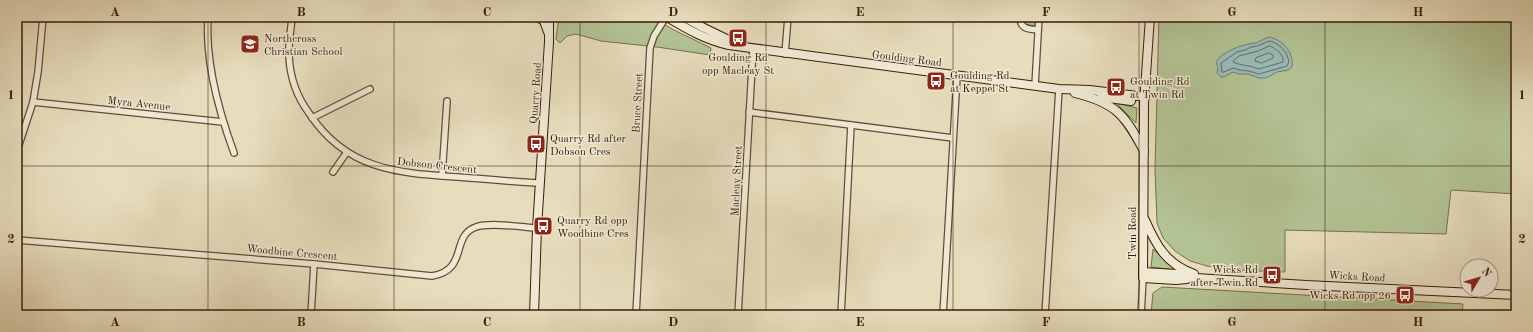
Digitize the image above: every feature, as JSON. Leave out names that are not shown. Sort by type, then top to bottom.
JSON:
[{"type":"main road","points":[[538,17],[545,24],[549,42]]},
{"type":"main road","name":"Quarry Road","points":[[534,315],[537,228],[549,42],[549,17]]},
{"type":"main road","name":"Goulding Road","points":[[666,17],[710,40],[729,45],[785,54],[1059,89],[1090,90],[1144,100]]},
{"type":"main road","name":"Goulding Road","points":[[684,17],[717,35],[753,49]]},
{"type":"main road","name":"Twin Road","points":[[1143,275],[1144,100],[1150,17]]},
{"type":"main road","name":"Goulding Road","points":[[1059,89],[1107,103],[1123,116]]},
{"type":"main road","points":[[1090,97],[1144,100]]},
{"type":"main road","name":"Twin Road","points":[[1123,116],[1133,130],[1144,152]]},
{"type":"main road","points":[[1144,217],[1155,242],[1163,253],[1185,271],[1206,278]]},
{"type":"main road","name":"Wicks Road","points":[[1143,275],[1177,274],[1196,278],[1516,295]]},
{"type":"street","points":[[17,151],[33,102],[38,72],[43,17]]},
{"type":"street","points":[[208,17],[207,45],[223,122],[234,153]]},
{"type":"street","name":"Dobson Crescent","points":[[292,17],[289,56],[291,70],[299,97],[312,118],[328,136],[347,152],[386,169],[401,172],[540,183]]},
{"type":"street","name":"Bruce Street","points":[[636,315],[650,48],[655,33],[666,17]]},
{"type":"street","points":[[785,54],[788,17]]},
{"type":"street","points":[[1020,17],[1021,25],[1038,30]]},
{"type":"street","points":[[1035,86],[1039,17]]},
{"type":"street","name":"Macleay Street","points":[[738,315],[753,49]]},
{"type":"street","points":[[943,315],[957,76]]},
{"type":"street","points":[[312,118],[370,89]]},
{"type":"street","points":[[1045,315],[1059,89]]},
{"type":"street","points":[[442,176],[447,101]]},
{"type":"street","name":"Myra Avenue","points":[[33,102],[223,122]]},
{"type":"street","points":[[749,112],[953,138]]},
{"type":"street","points":[[841,315],[851,125]]},
{"type":"street","points":[[333,172],[347,152]]},
{"type":"street","name":"Woodbine Crescent","points":[[17,240],[314,264],[432,276],[448,271],[452,267],[458,255],[463,237],[472,228],[484,225],[537,228]]},
{"type":"street","points":[[311,315],[314,264]]},
{"type":"street","name":"Twin Road","points":[[1141,315],[1143,275]]},
{"type":"green space","points":[[559,17],[653,17],[672,29],[711,48],[710,55],[601,41],[576,34],[567,36],[560,43],[556,39]]},
{"type":"green space","points":[[1022,17],[1037,17],[1036,23],[1033,26],[1026,25],[1023,23]]},
{"type":"green space","points":[[1159,17],[1516,17],[1516,194],[1451,190],[1446,234],[1285,230],[1285,272],[1233,270],[1207,266],[1190,261],[1175,251],[1163,238],[1157,223],[1155,169]]},
{"type":"green space","points":[[1116,103],[1137,108],[1136,123]]},
{"type":"green space","points":[[1153,249],[1175,270],[1151,267]]},
{"type":"green space","points":[[1162,287],[1463,304],[1462,315],[1151,315],[1153,293]]},
{"type":"water","points":[[1269,37],[1283,44],[1289,52],[1292,67],[1288,70],[1277,72],[1266,78],[1259,78],[1248,74],[1233,72],[1221,77],[1217,73],[1218,67],[1216,62],[1228,51],[1256,43]]},
{"type":"place","name":"Goulding Rd opp Macleay St","points":[[738,38]]},
{"type":"place","name":"Northcross Christian School","points":[[250,44]]},
{"type":"place","name":"Goulding Rd at Keppel St","points":[[936,81]]},
{"type":"place","name":"Goulding Rd at Twin Rd","points":[[1116,87]]},
{"type":"place","name":"Quarry Rd after Dobson Cres","points":[[536,144]]},
{"type":"place","name":"Quarry Rd opp Woodbine Cres","points":[[543,226]]},
{"type":"place","name":"Wicks Rd after Twin Rd","points":[[1272,275]]},
{"type":"place","name":"Wicks Rd opp 26","points":[[1405,295]]}]
